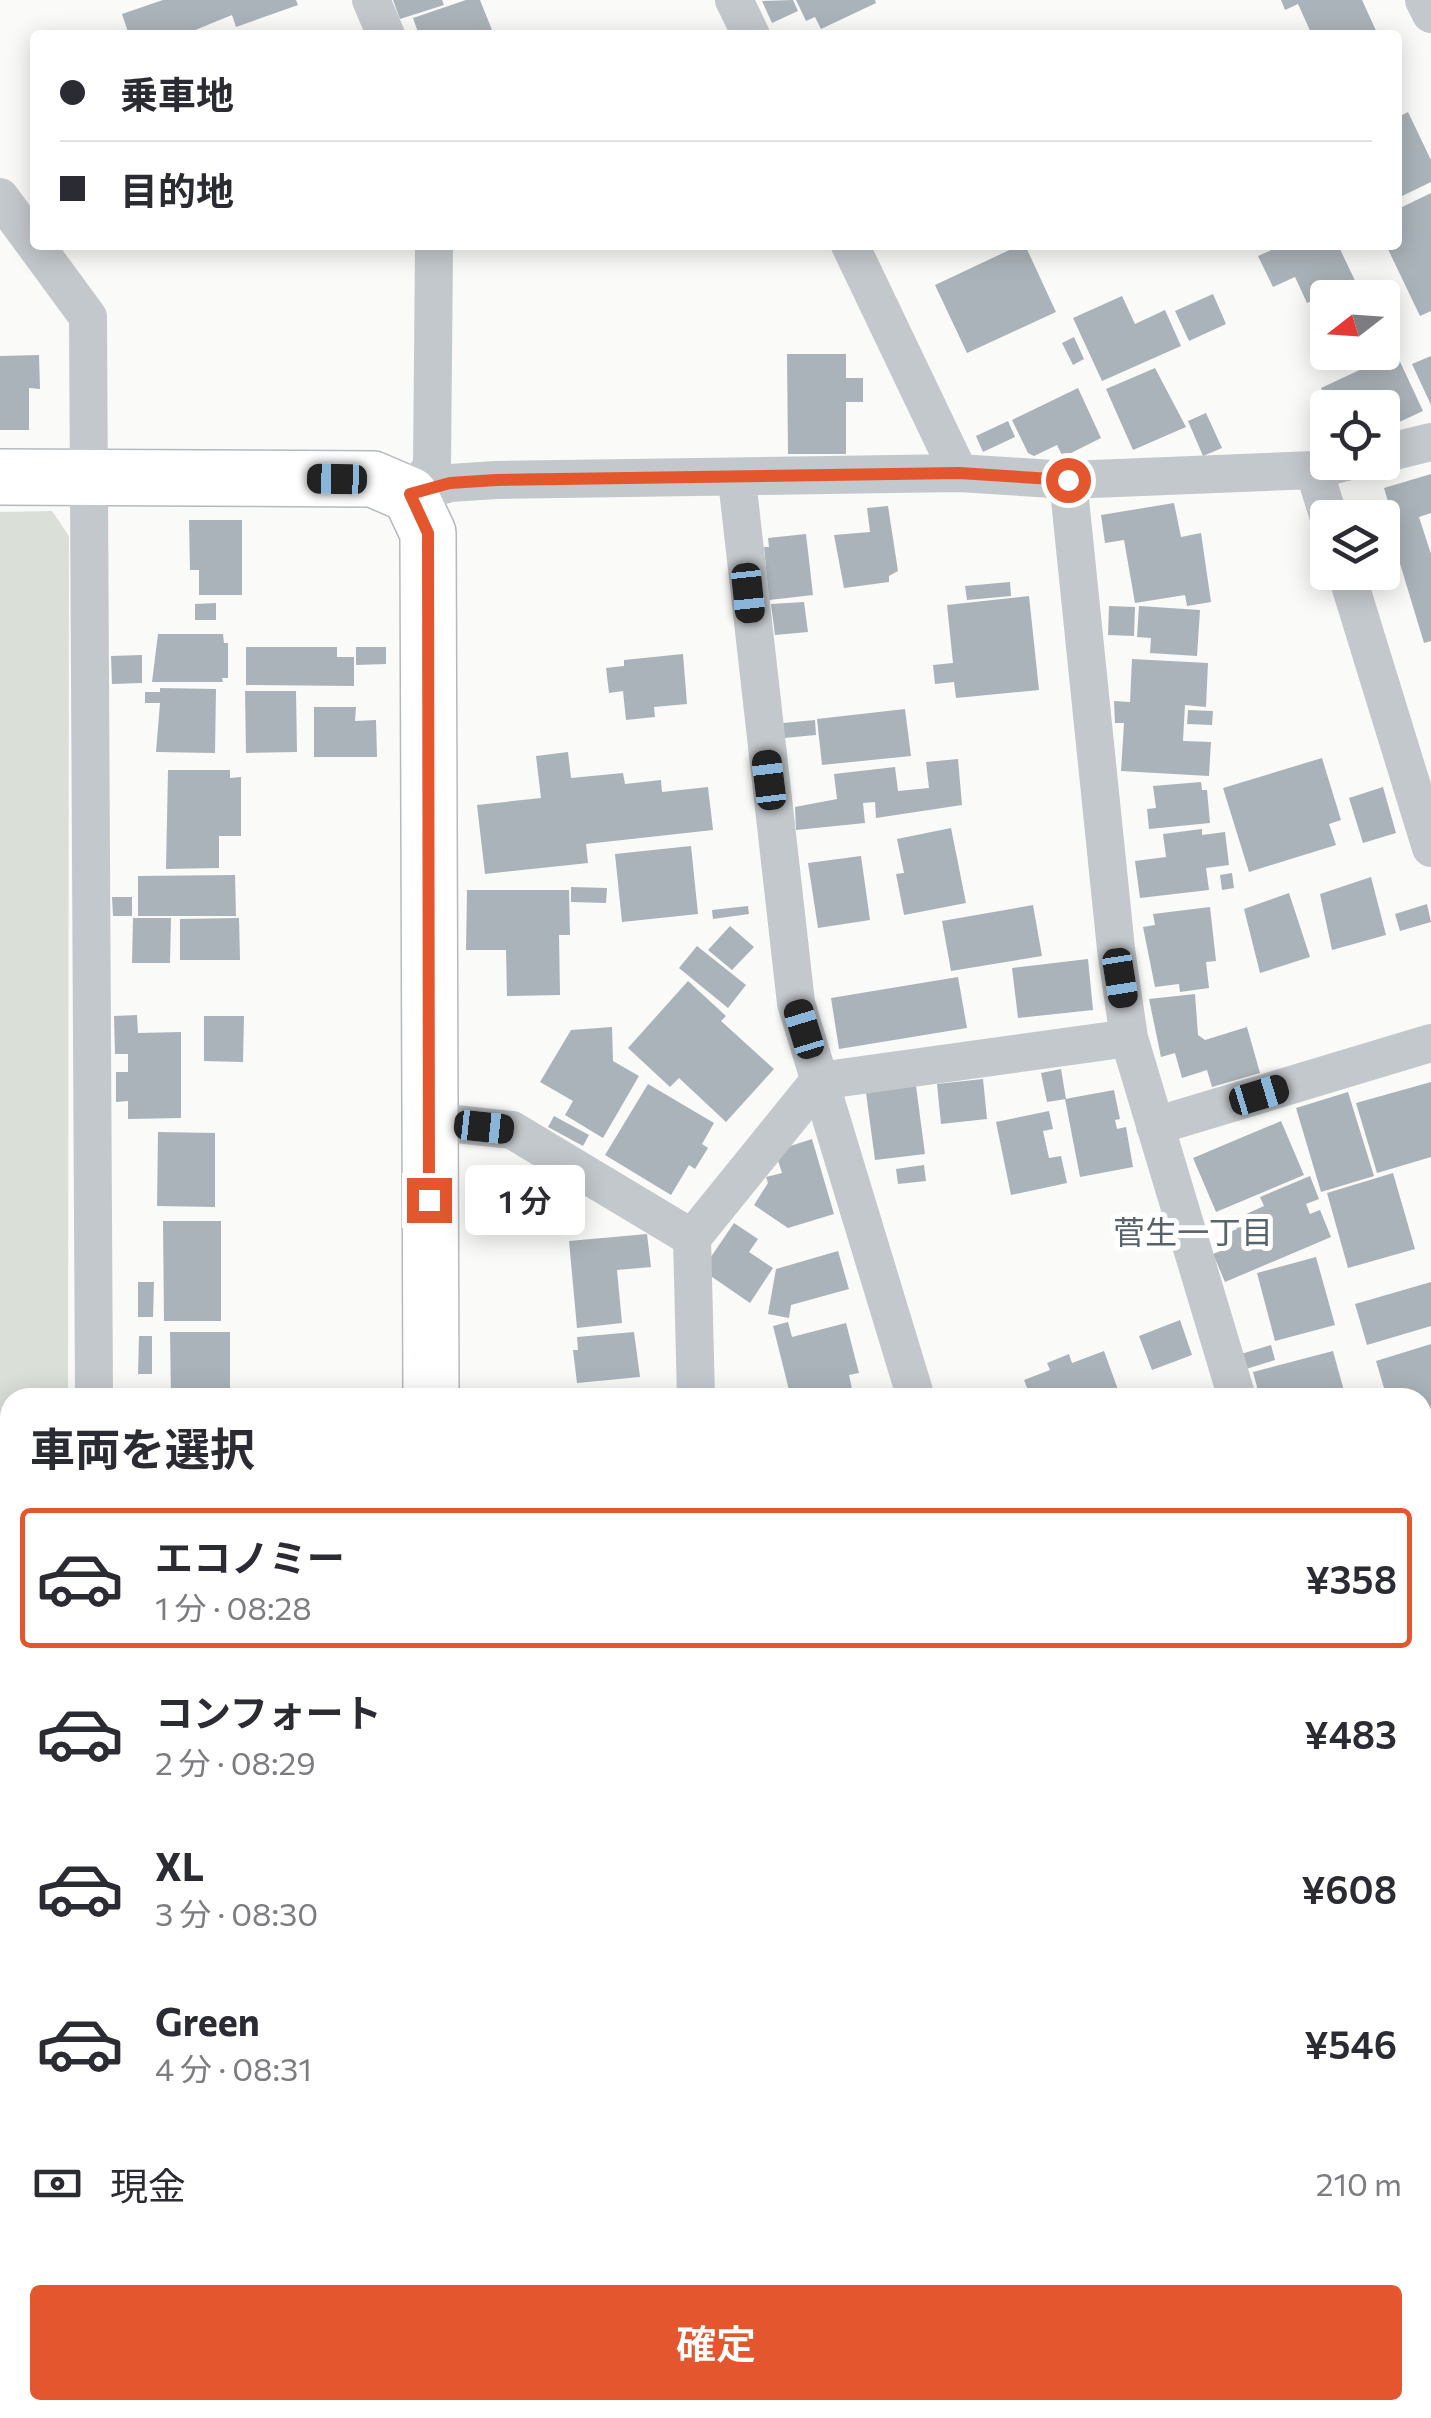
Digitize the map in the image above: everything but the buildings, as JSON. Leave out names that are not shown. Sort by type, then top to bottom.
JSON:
[{"type":"street","points":[[371,0],[384,30]]},
{"type":"street","points":[[734,0],[749,30]]},
{"type":"street","points":[[1424,0],[1431,14]]},
{"type":"street","points":[[0,198],[30,239]]},
{"type":"street","points":[[38,250],[88,317],[94,1388]]},
{"type":"street","points":[[410,494],[432,468],[434,250]]},
{"type":"street","points":[[852,250],[959,473]]},
{"type":"street","points":[[1400,450],[1431,442]]},
{"type":"street","points":[[0,477],[373,480],[410,494],[450,483],[496,480],[737,480],[959,473],[1068,480],[1310,467]]},
{"type":"street","points":[[737,480],[796,1003],[913,1388]]},
{"type":"street","points":[[1068,480],[1116,949],[1129,1038],[1234,1388]]},
{"type":"street","points":[[410,494],[428,533],[431,1388]]},
{"type":"street","points":[[1352,590],[1431,848]]},
{"type":"street","points":[[696,1388],[692,1238],[819,1081],[1129,1038]]},
{"type":"street","points":[[1155,1126],[1431,1044]]},
{"type":"street","points":[[428,1121],[512,1130],[692,1238]]},
{"type":"shaded area","points":[[52,511],[69,536],[68,1388],[0,1388],[0,512]]},
{"type":"district","name":"菅生一丁目","points":[[1193,1233]]},
{"type":"route","points":[[429,1200],[428,533],[410,494],[450,483],[496,480],[737,480],[959,473],[1068,480]]}]
